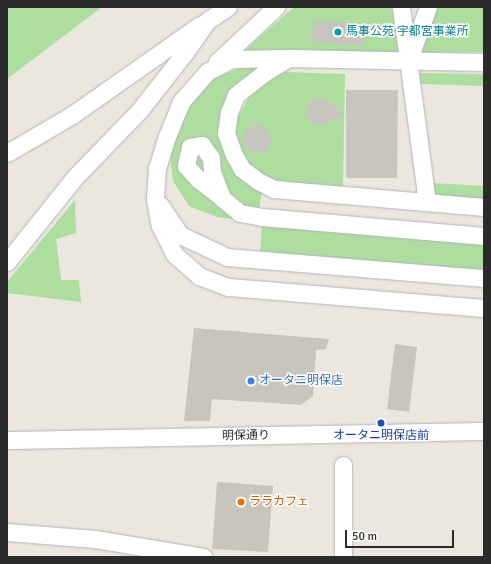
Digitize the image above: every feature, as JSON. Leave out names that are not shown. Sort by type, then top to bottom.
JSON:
[{"type":"street","points":[[7,153],[72,115],[178,40],[228,7]]},
{"type":"street","points":[[276,7],[207,72],[181,102],[166,136],[157,168],[155,199],[160,226],[174,254],[199,276],[228,286],[484,308]]},
{"type":"street","points":[[401,7],[427,202]]},
{"type":"street","points":[[409,60],[428,7]]},
{"type":"street","points":[[7,262],[75,177],[139,111],[186,51],[207,21]]},
{"type":"street","points":[[207,72],[232,59],[289,58],[484,62]]},
{"type":"street","points":[[289,58],[264,73],[236,95],[229,112],[226,133],[234,154],[242,169],[258,181],[274,189],[484,207]]},
{"type":"street","points":[[222,198],[240,212],[262,217],[484,236]]},
{"type":"street","points":[[155,199],[180,235],[226,257],[484,278]]},
{"type":"street","name":"明保通り","points":[[7,440],[484,431]]},
{"type":"street","points":[[343,466],[343,557]]},
{"type":"street","points":[[7,532],[95,539],[204,557]]},
{"type":"green space","points":[[7,7],[102,7],[7,79]]},
{"type":"green space","points":[[294,7],[392,7],[399,54],[243,52]]},
{"type":"green space","points":[[435,7],[484,7],[484,52],[418,53]]},
{"type":"green space","points":[[271,63],[221,127],[224,152],[249,182],[262,191],[257,222],[217,217],[189,206],[173,181],[170,157],[179,129],[190,106],[201,91],[213,79],[242,67]]},
{"type":"green space","points":[[278,73],[345,74],[343,187],[276,184],[247,164],[239,152],[236,134],[237,118],[251,92]]},
{"type":"green space","points":[[418,73],[484,74],[484,86],[421,84]]},
{"type":"green space","points":[[431,183],[484,186],[484,200],[433,196]]},
{"type":"green space","points":[[75,200],[76,233],[56,239],[61,280],[79,280],[81,302],[7,293],[7,282]]},
{"type":"green space","points":[[262,223],[484,238],[484,270],[260,255]]},
{"type":"building","name":"馬事公苑 宇都宮事業所","points":[[313,20],[365,23],[364,45],[312,42]]},
{"type":"building","points":[[346,90],[398,90],[397,178],[346,178]]},
{"type":"building","points":[[317,98],[325,99],[344,113],[324,125],[311,123],[305,115],[305,110],[309,102]]},
{"type":"building","points":[[257,125],[267,129],[271,139],[267,149],[257,153],[247,149],[243,139],[247,129]]},
{"type":"building","name":"オータニ明保店","points":[[194,328],[329,339],[326,349],[316,350],[313,396],[301,405],[212,399],[210,421],[184,421]]},
{"type":"building","points":[[395,344],[417,347],[409,412],[387,409]]},
{"type":"building","points":[[217,482],[273,486],[268,552],[212,549]]},
{"type":"place","name":"馬事公苑 宇都宮事業所","points":[[338,32]]},
{"type":"place","name":"オータニ明保店","points":[[251,381]]},
{"type":"place","name":"オータニ明保店前","points":[[381,423]]},
{"type":"place","name":"ララカフェ","points":[[241,502]]}]
